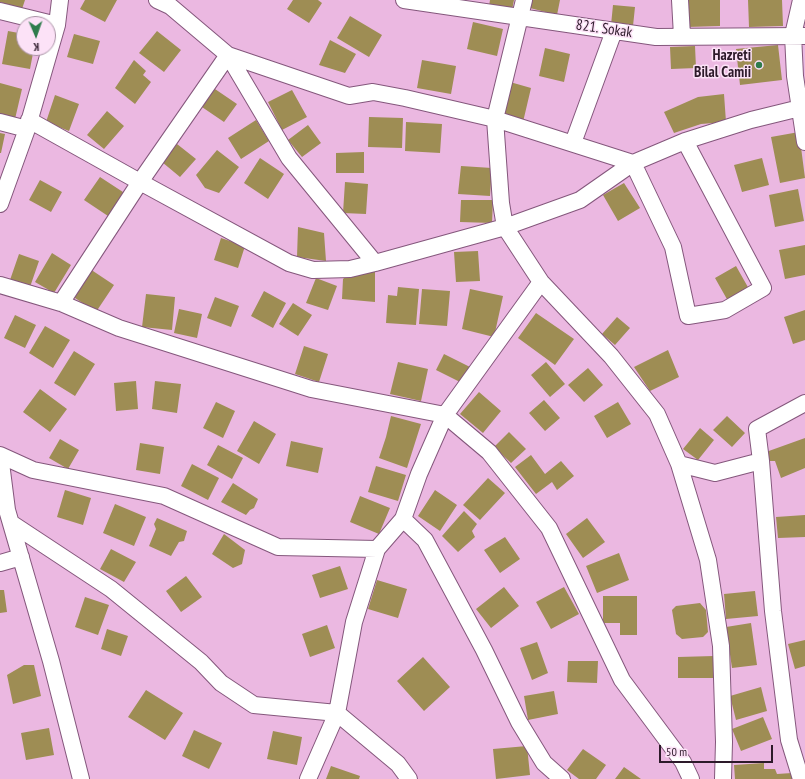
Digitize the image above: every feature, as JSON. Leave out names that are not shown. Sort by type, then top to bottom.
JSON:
[{"type":"street","points":[[0,204],[28,124],[57,25],[60,0]]},
{"type":"street","points":[[159,0],[170,6],[228,55],[289,158],[375,263]]},
{"type":"street","name":"821. Sokak","points":[[404,0],[656,37],[799,35]]},
{"type":"street","points":[[524,0],[495,119],[501,203],[505,227],[541,282],[611,356],[657,414],[679,464],[708,560],[720,638],[724,742],[723,779]]},
{"type":"street","points":[[680,0],[682,36]]},
{"type":"street","points":[[801,0],[795,76],[802,108],[805,142]]},
{"type":"street","points":[[0,11],[57,25]]},
{"type":"street","points":[[573,143],[614,31]]},
{"type":"street","points":[[228,55],[349,96],[373,92],[495,119],[633,163],[673,247],[688,316],[725,310],[763,288],[685,141]]},
{"type":"street","points":[[61,303],[140,182],[228,55]]},
{"type":"street","points":[[0,122],[28,124],[140,182],[289,263],[313,270],[350,269],[505,227],[580,200],[633,163],[685,141],[751,120],[802,108]]},
{"type":"street","points":[[308,779],[337,713],[354,622],[377,549],[403,519],[419,474],[445,415],[541,282]]},
{"type":"street","points":[[0,285],[61,303],[119,328],[311,389],[445,415],[489,452],[550,528],[622,680],[683,762],[691,779]]},
{"type":"street","points":[[801,779],[789,740],[773,611],[757,429],[805,403]]},
{"type":"street","points":[[0,455],[32,470],[164,496],[278,547],[377,549]]},
{"type":"street","points":[[0,455],[7,510],[51,661],[81,779]]},
{"type":"street","points":[[679,464],[715,473],[761,461]]},
{"type":"street","points":[[403,519],[426,540],[484,650],[519,722],[544,763],[562,779]]},
{"type":"street","points":[[12,523],[111,589],[201,662],[221,683],[254,705],[337,713],[398,764],[409,779]]},
{"type":"street","points":[[0,563],[21,557]]},
{"type":"building","points":[[0,0],[25,0],[22,9],[0,2]]},
{"type":"building","points":[[85,0],[117,0],[105,22],[80,9]]},
{"type":"building","points":[[293,0],[318,0],[322,3],[309,23],[287,9]]},
{"type":"building","points":[[490,0],[514,0],[512,10],[489,6]]},
{"type":"building","points":[[532,0],[560,0],[557,15],[530,8]]},
{"type":"building","points":[[686,0],[720,0],[720,26],[687,27]]},
{"type":"building","points":[[748,0],[782,0],[783,26],[749,27]]},
{"type":"building","points":[[613,5],[635,7],[633,26],[611,25]]},
{"type":"building","points":[[350,16],[382,35],[369,57],[337,38]]},
{"type":"building","points":[[473,22],[503,29],[497,56],[467,49]]},
{"type":"building","points":[[8,31],[16,32],[16,56],[32,56],[30,69],[2,64]]},
{"type":"building","points":[[157,31],[181,50],[164,72],[139,53]]},
{"type":"building","points":[[74,34],[100,41],[93,64],[67,57]]},
{"type":"building","points":[[330,40],[356,54],[345,73],[319,65]]},
{"type":"building","name":"Hazreti Bilal Camii","points":[[778,45],[782,80],[740,85],[736,49]]},
{"type":"building","points":[[695,46],[696,68],[671,69],[670,47]]},
{"type":"building","points":[[545,48],[570,54],[564,82],[539,76]]},
{"type":"building","points":[[134,60],[146,71],[143,75],[151,82],[135,104],[115,88]]},
{"type":"building","points":[[422,60],[456,66],[451,94],[417,88]]},
{"type":"building","points":[[510,82],[531,88],[523,122],[501,117]]},
{"type":"building","points":[[0,83],[22,89],[15,119],[0,115]]},
{"type":"building","points":[[212,87],[237,104],[224,122],[199,105]]},
{"type":"building","points":[[292,90],[307,117],[282,130],[268,102]]},
{"type":"building","points":[[724,94],[726,122],[701,124],[674,133],[664,112],[698,97]]},
{"type":"building","points":[[55,95],[79,104],[69,131],[46,122]]},
{"type":"building","points":[[107,111],[124,126],[104,149],[87,135]]},
{"type":"building","points":[[369,117],[403,118],[402,148],[368,147]]},
{"type":"building","points":[[256,120],[269,141],[241,159],[228,138]]},
{"type":"building","points":[[406,122],[442,124],[440,153],[405,151]]},
{"type":"building","points":[[308,125],[321,143],[302,157],[288,140]]},
{"type":"building","points":[[799,132],[805,178],[780,183],[771,137]]},
{"type":"building","points":[[0,133],[5,134],[1,153],[0,153]]},
{"type":"building","points":[[177,144],[196,159],[180,177],[162,162]]},
{"type":"building","points":[[217,150],[239,167],[219,193],[205,188],[196,175]]},
{"type":"building","points":[[364,152],[364,173],[336,173],[336,153]]},
{"type":"building","points":[[260,158],[284,174],[268,199],[244,183]]},
{"type":"building","points":[[762,158],[769,185],[742,192],[734,165]]},
{"type":"building","points":[[461,166],[492,168],[490,196],[458,194]]},
{"type":"building","points":[[100,177],[126,194],[111,218],[84,200]]},
{"type":"building","points":[[40,180],[62,192],[51,212],[29,200]]},
{"type":"building","points":[[345,182],[368,184],[366,214],[343,213]]},
{"type":"building","points":[[624,183],[640,208],[618,221],[603,195]]},
{"type":"building","points":[[798,189],[804,221],[775,227],[769,195]]},
{"type":"building","points":[[461,200],[493,200],[492,223],[460,222]]},
{"type":"building","points":[[298,227],[324,233],[326,261],[297,257]]},
{"type":"building","points":[[221,238],[245,246],[238,268],[214,260]]},
{"type":"building","points":[[805,245],[805,275],[785,279],[779,250]]},
{"type":"building","points":[[478,251],[480,281],[456,282],[454,252]]},
{"type":"building","points":[[52,253],[71,265],[54,293],[35,282]]},
{"type":"building","points":[[19,254],[39,261],[30,287],[10,280]]},
{"type":"building","points":[[736,266],[749,289],[728,301],[715,278]]},
{"type":"building","points":[[90,269],[114,285],[96,312],[72,296]]},
{"type":"building","points":[[375,271],[375,302],[342,299],[343,279],[349,273]]},
{"type":"building","points":[[316,278],[337,286],[328,310],[306,303]]},
{"type":"building","points":[[398,287],[419,289],[416,325],[386,323],[388,295],[397,296]]},
{"type":"building","points":[[422,289],[450,291],[447,326],[419,324]]},
{"type":"building","points":[[470,289],[503,296],[494,337],[462,329]]},
{"type":"building","points":[[264,291],[286,303],[273,328],[251,316]]},
{"type":"building","points":[[146,294],[175,297],[172,330],[142,327]]},
{"type":"building","points":[[215,297],[239,306],[231,327],[207,318]]},
{"type":"building","points":[[293,303],[312,315],[298,336],[279,324]]},
{"type":"building","points":[[179,309],[202,314],[197,338],[174,333]]},
{"type":"building","points":[[805,310],[805,340],[793,344],[784,317]]},
{"type":"building","points":[[536,313],[574,339],[555,365],[518,338]]},
{"type":"building","points":[[15,315],[36,325],[25,348],[4,338]]},
{"type":"building","points":[[617,317],[630,328],[615,345],[602,334]]},
{"type":"building","points":[[45,326],[70,340],[53,368],[29,353]]},
{"type":"building","points":[[304,346],[328,354],[319,382],[295,374]]},
{"type":"building","points":[[668,350],[679,377],[650,391],[634,367]]},
{"type":"building","points":[[74,351],[95,364],[75,396],[54,383]]},
{"type":"building","points":[[444,354],[470,367],[462,383],[436,370]]},
{"type":"building","points":[[398,362],[428,369],[421,401],[390,394]]},
{"type":"building","points":[[546,362],[565,384],[550,397],[531,375]]},
{"type":"building","points":[[588,368],[603,385],[584,402],[568,385]]},
{"type":"building","points":[[136,381],[138,409],[116,411],[114,383]]},
{"type":"building","points":[[155,381],[181,384],[177,413],[152,409]]},
{"type":"building","points":[[40,389],[67,409],[50,432],[23,412]]},
{"type":"building","points":[[479,392],[501,411],[483,433],[460,414]]},
{"type":"building","points":[[544,400],[560,418],[545,431],[529,413]]},
{"type":"building","points":[[216,402],[235,411],[223,438],[203,428]]},
{"type":"building","points":[[618,402],[631,424],[607,438],[594,416]]},
{"type":"building","points":[[391,416],[421,424],[407,468],[379,458]]},
{"type":"building","points":[[727,416],[745,433],[732,447],[713,430]]},
{"type":"building","points":[[254,421],[276,434],[259,464],[237,451]]},
{"type":"building","points":[[700,428],[714,440],[698,460],[683,449]]},
{"type":"building","points":[[509,432],[526,449],[511,463],[494,447]]},
{"type":"building","points":[[805,438],[805,468],[781,478],[775,461],[769,461],[766,452]]},
{"type":"building","points":[[60,439],[79,450],[68,469],[49,458]]},
{"type":"building","points":[[291,441],[323,448],[318,473],[286,466]]},
{"type":"building","points":[[140,443],[164,447],[160,474],[136,470]]},
{"type":"building","points":[[218,445],[243,458],[232,479],[207,465]]},
{"type":"building","points":[[531,455],[545,474],[561,461],[574,476],[557,490],[552,482],[536,494],[515,467]]},
{"type":"building","points":[[192,464],[219,478],[208,500],[181,486]]},
{"type":"building","points":[[376,466],[406,475],[398,501],[368,492]]},
{"type":"building","points":[[488,478],[505,493],[480,520],[463,505]]},
{"type":"building","points":[[233,483],[258,499],[254,508],[246,515],[221,502]]},
{"type":"building","points":[[65,490],[91,498],[83,525],[57,517]]},
{"type":"building","points":[[435,490],[457,505],[440,531],[418,516]]},
{"type":"building","points":[[360,496],[390,508],[379,534],[350,522]]},
{"type":"building","points":[[115,504],[146,517],[134,546],[103,533]]},
{"type":"building","points":[[464,511],[477,524],[472,531],[475,537],[458,552],[442,536]]},
{"type":"building","points":[[805,515],[805,537],[778,538],[776,517]]},
{"type":"building","points":[[157,518],[187,531],[184,541],[179,542],[171,556],[149,546],[156,529],[154,524]]},
{"type":"building","points":[[587,518],[605,542],[583,558],[566,534]]},
{"type":"building","points":[[224,534],[245,550],[242,564],[233,568],[212,554]]},
{"type":"building","points":[[505,537],[520,559],[500,573],[484,550]]},
{"type":"building","points":[[111,549],[136,562],[124,582],[100,569]]},
{"type":"building","points":[[619,553],[629,580],[597,593],[586,566]]},
{"type":"building","points":[[340,566],[348,589],[320,598],[312,575]]},
{"type":"building","points":[[186,576],[202,597],[181,612],[166,591]]},
{"type":"building","points":[[377,580],[407,589],[398,618],[368,609]]},
{"type":"building","points":[[504,587],[519,606],[491,628],[476,609]]},
{"type":"building","points":[[564,587],[579,614],[551,629],[536,602]]},
{"type":"building","points":[[0,590],[4,590],[7,612],[0,613]]},
{"type":"building","points":[[755,591],[758,616],[726,619],[724,594]]},
{"type":"building","points":[[603,596],[637,596],[637,635],[620,635],[620,623],[603,623]]},
{"type":"building","points":[[85,597],[109,605],[98,635],[75,627]]},
{"type":"building","points":[[700,603],[706,610],[708,632],[703,637],[682,639],[676,634],[672,610],[676,606]]},
{"type":"building","points":[[751,623],[757,665],[732,668],[726,627]]},
{"type":"building","points":[[327,625],[335,648],[310,657],[302,634]]},
{"type":"building","points":[[107,629],[128,636],[121,656],[101,649]]},
{"type":"building","points":[[805,640],[805,666],[795,669],[788,644]]},
{"type":"building","points":[[537,642],[548,673],[532,680],[520,648]]},
{"type":"building","points":[[714,656],[714,678],[678,678],[678,657]]},
{"type":"building","points":[[423,657],[450,687],[424,711],[397,681]]},
{"type":"building","points":[[568,661],[598,661],[597,683],[567,682]]},
{"type":"building","points":[[24,665],[34,665],[41,696],[13,704],[7,675]]},
{"type":"building","points":[[761,687],[767,711],[736,720],[730,696]]},
{"type":"building","points":[[146,690],[183,713],[165,740],[128,717]]},
{"type":"building","points":[[554,691],[558,714],[528,720],[524,696]]},
{"type":"building","points":[[763,717],[772,739],[741,751],[732,729]]},
{"type":"building","points":[[49,728],[54,755],[26,760],[21,733]]},
{"type":"building","points":[[194,730],[222,743],[209,769],[182,756]]},
{"type":"building","points":[[273,731],[302,737],[297,765],[267,759]]},
{"type":"building","points":[[527,746],[530,775],[496,779],[493,749]]},
{"type":"building","points":[[583,749],[606,765],[596,779],[579,779],[567,770]]},
{"type":"building","points":[[764,763],[764,769],[775,769],[777,774],[792,773],[793,779],[735,779],[734,765]]},
{"type":"building","points":[[331,766],[360,776],[359,779],[326,779]]},
{"type":"building","points":[[624,767],[641,779],[615,779]]},
{"type":"place","name":"Hazreti Bilal Camii","points":[[759,65]]}]
